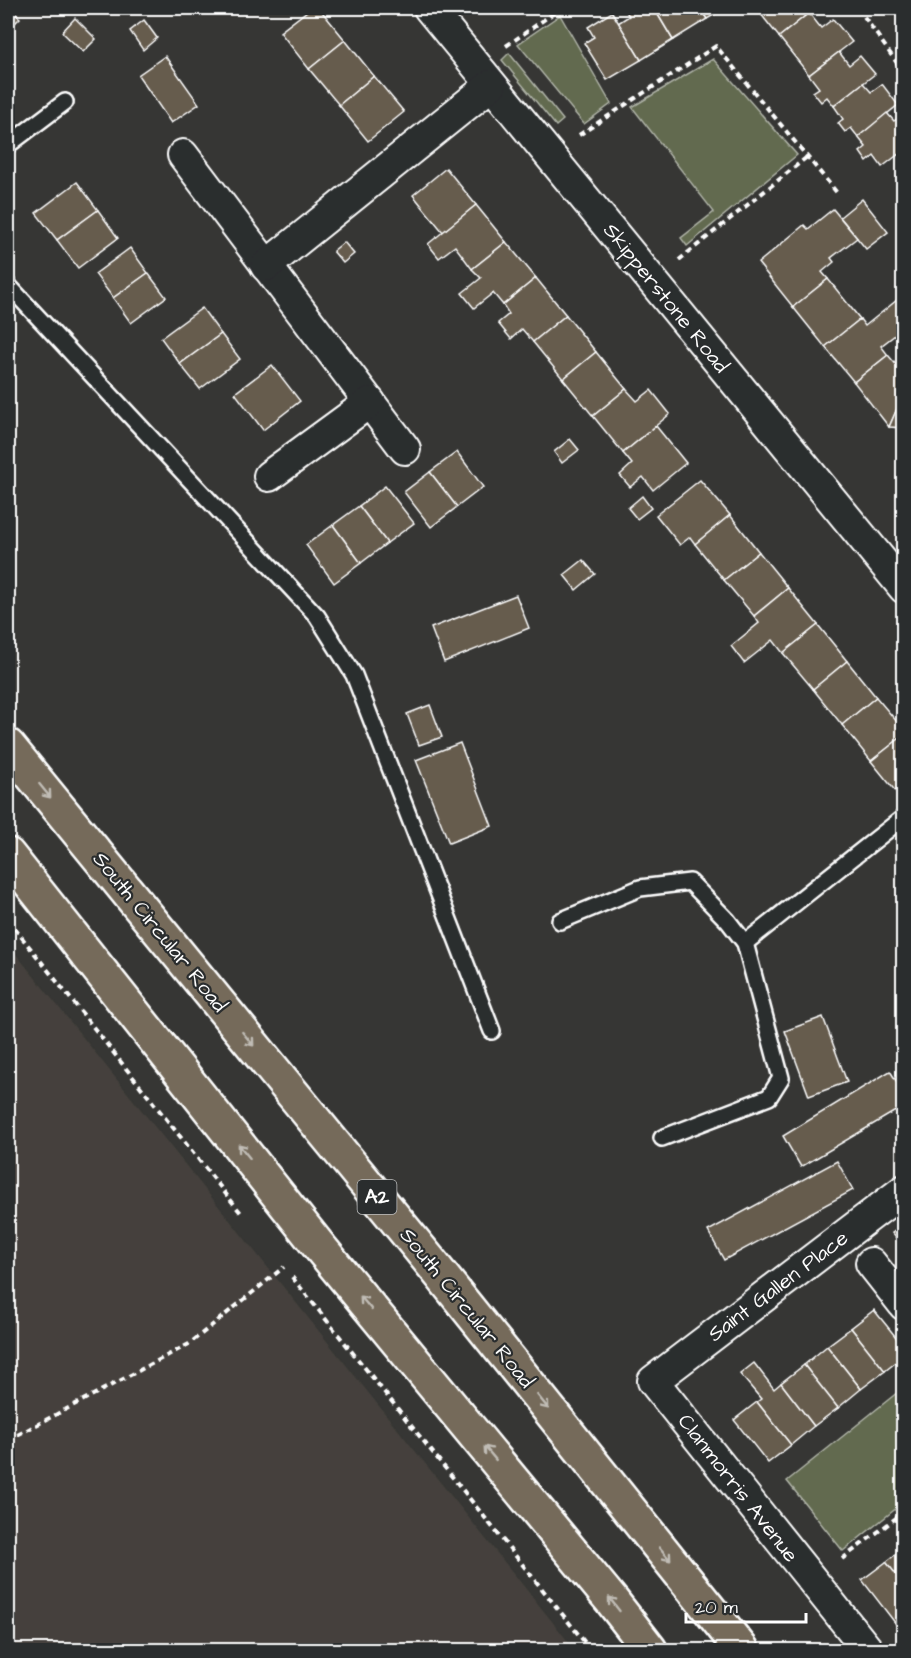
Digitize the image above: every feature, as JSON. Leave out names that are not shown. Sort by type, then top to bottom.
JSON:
[{"type":"highway","name":"South Circular Road","points":[[8,746],[433,1265],[742,1650]]},
{"type":"highway","points":[[8,855],[318,1245],[650,1650]]},
{"type":"street","name":"Skipperstone Road","points":[[429,8],[653,282],[898,569]]},
{"type":"street","points":[[266,266],[483,76]]},
{"type":"street","points":[[183,155],[405,449]]},
{"type":"street","points":[[269,476],[370,402]]},
{"type":"street","name":"Saint Gallen Place","points":[[653,1381],[903,1190]]},
{"type":"street","points":[[871,1263],[903,1305]]},
{"type":"street","name":"Clanmorris Avenue","points":[[653,1381],[868,1650]]},
{"type":"lane","points":[[8,145],[65,102]]},
{"type":"lane","points":[[8,285],[317,616],[354,675],[492,1031]]},
{"type":"lane","points":[[745,943],[903,818]]},
{"type":"lane","points":[[560,921],[640,888],[690,882],[728,921],[745,943],[781,1078],[769,1096],[663,1138]]},
{"type":"path","points":[[483,76],[561,8]]},
{"type":"path","points":[[858,8],[903,73]]},
{"type":"path","points":[[550,157],[590,126],[716,46],[838,194]]},
{"type":"path","points":[[653,282],[807,157]]},
{"type":"path","points":[[8,920],[247,1220]]},
{"type":"path","points":[[8,1440],[189,1344],[284,1267],[277,1258]]},
{"type":"path","points":[[292,1276],[591,1650]]},
{"type":"path","points":[[813,1582],[903,1512]]},
{"type":"shaded area","points":[[8,944],[575,1650],[8,1650]]},
{"type":"green space","points":[[560,15],[611,104],[584,124],[518,44]]},
{"type":"green space","points":[[509,53],[563,120],[556,126],[502,60]]},
{"type":"green space","points":[[713,59],[797,155],[687,246],[681,238],[714,212],[632,107]]},
{"type":"green space","points":[[903,1388],[903,1503],[843,1551],[787,1481]]},
{"type":"building","points":[[8,8],[20,18],[8,30]]},
{"type":"building","points":[[311,8],[319,8],[345,40],[309,69],[280,32]]},
{"type":"building","points":[[624,8],[654,8],[673,40],[641,60],[618,23],[629,16]]},
{"type":"building","points":[[654,8],[700,8],[707,19],[673,40]]},
{"type":"building","points":[[700,8],[726,8],[707,19]]},
{"type":"building","points":[[756,8],[804,8],[809,13],[779,37]]},
{"type":"building","points":[[612,12],[641,60],[607,80],[584,43],[594,37],[588,27]]},
{"type":"building","points":[[809,13],[821,28],[833,19],[852,42],[809,75],[779,37]]},
{"type":"building","points":[[75,18],[96,39],[83,52],[62,32]]},
{"type":"building","points":[[144,20],[157,38],[143,50],[130,31]]},
{"type":"building","points":[[345,40],[374,76],[339,105],[309,69]]},
{"type":"building","points":[[839,52],[849,65],[860,56],[875,74],[834,106],[827,97],[821,102],[813,92],[819,88],[809,75]]},
{"type":"building","points":[[165,56],[199,104],[171,123],[138,75]]},
{"type":"building","points":[[374,76],[404,112],[368,141],[339,105]]},
{"type":"building","points":[[863,83],[871,92],[882,84],[898,105],[858,137],[851,128],[845,132],[838,123],[843,119],[834,106]]},
{"type":"building","points":[[887,113],[894,121],[904,114],[904,150],[882,167],[874,156],[867,162],[860,152],[866,147],[858,137]]},
{"type":"building","points":[[446,168],[476,205],[443,232],[413,195]]},
{"type":"building","points":[[77,182],[98,210],[57,240],[36,213]]},
{"type":"building","points":[[862,199],[888,232],[866,249],[840,217]]},
{"type":"building","points":[[476,205],[506,242],[472,269],[455,246],[439,258],[428,244]]},
{"type":"building","points":[[833,209],[857,238],[831,258],[834,262],[822,272],[828,279],[793,307],[758,263],[804,225],[808,229]]},
{"type":"building","points":[[98,210],[118,238],[78,268],[57,240]]},
{"type":"building","points":[[344,242],[354,254],[343,263],[333,251]]},
{"type":"building","points":[[506,242],[536,278],[503,305],[493,293],[474,308],[462,293],[481,278],[472,269]]},
{"type":"building","points":[[130,248],[148,273],[113,298],[95,274]]},
{"type":"building","points":[[148,273],[166,297],[131,323],[113,298]]},
{"type":"building","points":[[536,278],[566,315],[533,342],[522,329],[511,339],[498,323],[509,314],[503,305]]},
{"type":"building","points":[[828,279],[860,319],[825,347],[793,307]]},
{"type":"building","points":[[897,300],[904,308],[904,328],[881,346],[888,355],[854,382],[825,347],[860,319],[865,326]]},
{"type":"building","points":[[202,308],[221,334],[180,364],[161,338]]},
{"type":"building","points":[[566,315],[596,352],[563,379],[533,342]]},
{"type":"building","points":[[221,334],[240,359],[200,389],[180,364]]},
{"type":"building","points":[[596,352],[626,389],[593,416],[563,379]]},
{"type":"building","points":[[888,355],[904,374],[904,393],[889,427],[854,382]]},
{"type":"building","points":[[272,365],[300,401],[263,430],[235,393]]},
{"type":"building","points":[[626,389],[637,401],[651,390],[670,414],[623,453],[593,416]]},
{"type":"building","points":[[904,393],[904,428],[889,427]]},
{"type":"building","points":[[656,426],[686,463],[653,490],[643,477],[630,487],[620,475],[632,464],[623,453]]},
{"type":"building","points":[[570,439],[579,450],[562,463],[554,452]]},
{"type":"building","points":[[457,452],[483,487],[457,507],[430,472]]},
{"type":"building","points":[[430,472],[457,507],[431,527],[404,492]]},
{"type":"building","points":[[700,480],[730,515],[695,544],[690,537],[680,545],[656,515]]},
{"type":"building","points":[[385,486],[414,523],[387,543],[359,506]]},
{"type":"building","points":[[642,496],[651,508],[637,519],[628,508]]},
{"type":"building","points":[[359,506],[387,543],[361,563],[333,525]]},
{"type":"building","points":[[730,515],[759,552],[724,580],[695,544]]},
{"type":"building","points":[[333,525],[361,563],[334,583],[306,545]]},
{"type":"building","points":[[759,552],[788,588],[754,616],[724,580]]},
{"type":"building","points":[[583,560],[595,574],[576,590],[564,575]]},
{"type":"building","points":[[788,588],[818,625],[783,653],[773,640],[744,663],[731,646],[759,623],[754,616]]},
{"type":"building","points":[[516,595],[529,628],[444,662],[431,628]]},
{"type":"building","points":[[818,625],[847,661],[813,689],[783,653]]},
{"type":"building","points":[[847,661],[876,697],[842,725],[813,689]]},
{"type":"building","points":[[876,697],[904,730],[904,735],[871,761],[842,725]]},
{"type":"building","points":[[430,705],[442,737],[419,745],[407,714]]},
{"type":"building","points":[[904,735],[904,795],[901,798],[871,761]]},
{"type":"building","points":[[460,743],[492,826],[449,843],[416,760]]},
{"type":"building","points":[[823,1017],[847,1082],[809,1096],[785,1031]]},
{"type":"building","points":[[890,1071],[904,1093],[904,1106],[801,1167],[783,1136]]},
{"type":"building","points":[[837,1161],[853,1190],[724,1260],[708,1231]]},
{"type":"building","points":[[904,1224],[904,1247],[892,1233]]},
{"type":"building","points":[[874,1310],[904,1347],[904,1356],[885,1371],[851,1328]]},
{"type":"building","points":[[851,1328],[885,1371],[861,1389],[827,1346]]},
{"type":"building","points":[[827,1346],[861,1389],[838,1408],[804,1365]]},
{"type":"building","points":[[754,1363],[774,1389],[781,1383],[814,1426],[791,1445],[757,1402],[761,1399],[740,1374]]},
{"type":"building","points":[[804,1365],[838,1408],[814,1426],[781,1383]]},
{"type":"building","points":[[757,1402],[791,1445],[768,1463],[734,1420]]},
{"type":"building","points":[[904,1548],[904,1584],[886,1562]]},
{"type":"building","points":[[886,1562],[904,1584],[904,1618],[896,1624],[862,1580]]}]
